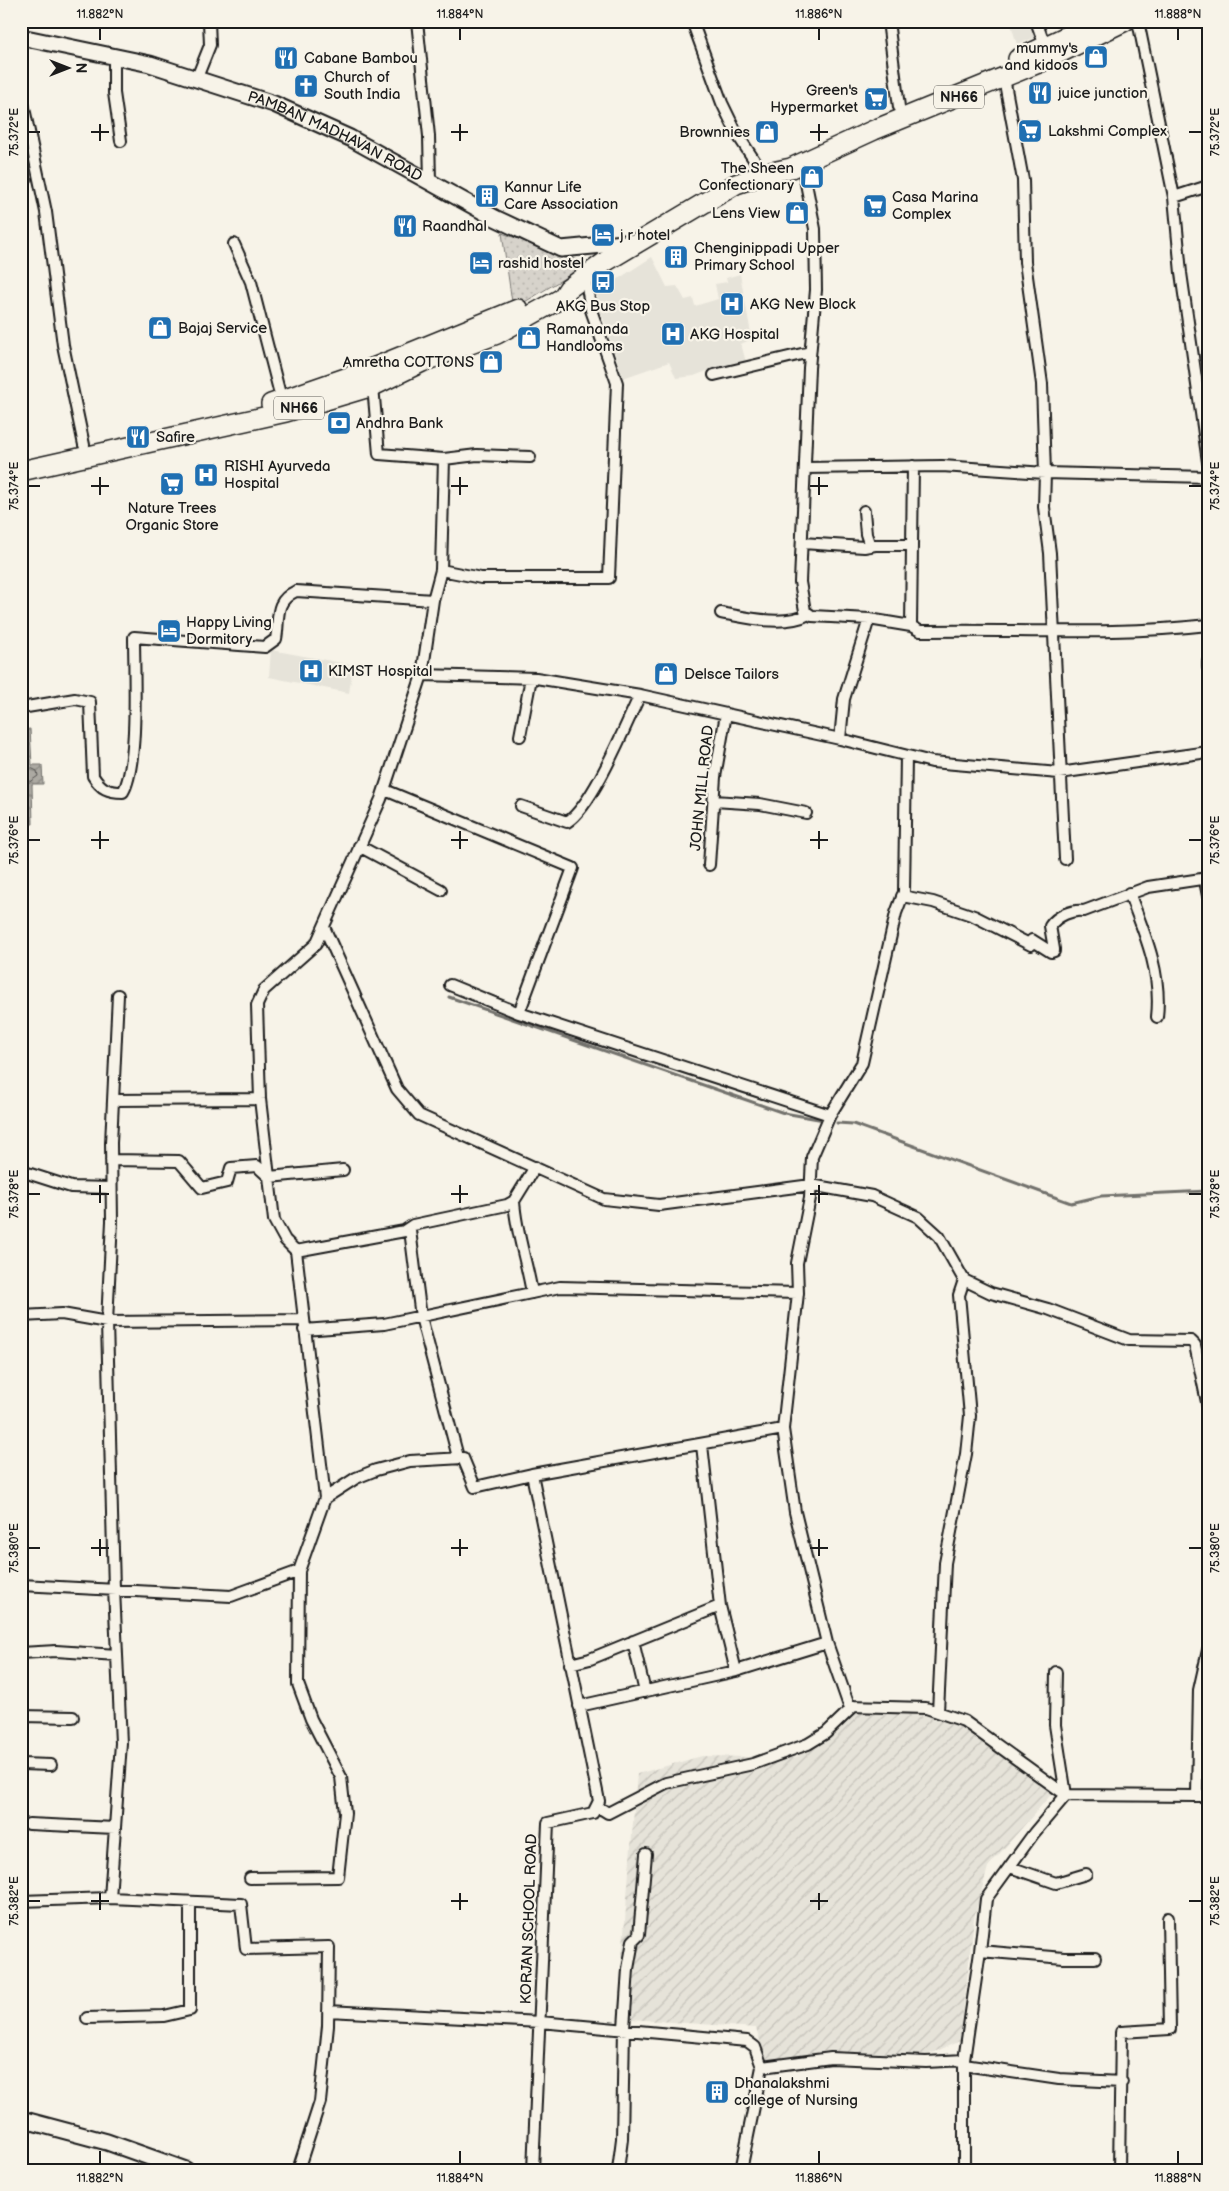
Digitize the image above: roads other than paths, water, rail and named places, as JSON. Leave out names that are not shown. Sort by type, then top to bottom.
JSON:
[{"type":"highway","name":"NH66","points":[[783,168],[899,107],[998,69],[1098,21]]},
{"type":"highway","name":"NH66","points":[[21,471],[286,412],[372,386],[419,356],[570,287],[736,184],[783,168],[1004,78],[1094,38],[1125,21]]},
{"type":"highway","name":"NH66","points":[[21,462],[84,445],[282,402],[419,356]]},
{"type":"main road","name":"PAMBAN MADHAVAN ROAD","points":[[21,37],[150,64],[282,108],[350,138],[495,218],[561,250],[640,242]]},
{"type":"main road","points":[[21,2118],[107,2142],[186,2170]]},
{"type":"street","points":[[196,80],[210,45],[209,21]]},
{"type":"street","points":[[417,21],[429,136],[430,182]]},
{"type":"street","points":[[692,21],[722,103],[737,134],[783,168],[815,229],[816,290],[810,352],[800,582],[805,611],[812,616],[869,619],[911,626],[920,631],[1053,632],[1163,630],[1208,625]]},
{"type":"street","points":[[888,21],[899,107]]},
{"type":"street","points":[[1036,21],[1045,46]]},
{"type":"street","points":[[1138,21],[1174,197],[1181,273],[1208,462]]},
{"type":"street","points":[[114,57],[114,93],[121,141]]},
{"type":"street","points":[[1004,78],[1023,180],[1025,262],[1042,384],[1044,507],[1050,553],[1059,773],[1065,860]]},
{"type":"street","points":[[21,94],[46,212],[63,345],[84,445]]},
{"type":"street","points":[[1174,197],[1208,186]]},
{"type":"street","points":[[234,244],[251,282],[282,402]]},
{"type":"street","points":[[441,570],[481,578],[609,578],[617,383],[591,310],[570,287]]},
{"type":"street","points":[[714,375],[810,352]]},
{"type":"street","points":[[372,386],[379,454],[444,460],[477,455],[530,457]]},
{"type":"street","points":[[250,1878],[338,1876],[346,1813],[341,1777],[312,1719],[298,1684],[299,1571],[325,1498],[303,1325],[296,1251],[285,1240],[274,1220],[260,1099],[257,1005],[264,990],[316,944],[385,790],[422,675],[433,600],[441,570],[444,460]]},
{"type":"street","points":[[911,626],[913,466]]},
{"type":"street","points":[[805,468],[942,466],[1044,472],[1208,477]]},
{"type":"street","points":[[864,511],[866,534],[870,546]]},
{"type":"street","points":[[802,543],[870,546],[912,545]]},
{"type":"street","points":[[21,708],[75,699],[90,702],[93,776],[99,786],[109,792],[123,792],[129,783],[134,722],[134,636],[265,647],[276,639],[281,604],[285,596],[296,590],[433,600]]},
{"type":"street","points":[[721,613],[764,620],[796,620],[809,614]]},
{"type":"street","points":[[840,739],[844,699],[869,619]]},
{"type":"street","points":[[1208,662],[1208,667]]},
{"type":"street","points":[[422,675],[531,678],[640,694],[840,739],[932,762],[1059,773],[1208,752]]},
{"type":"street","points":[[520,736],[531,678]]},
{"type":"street","points":[[521,806],[567,822],[576,816],[606,768],[640,694]]},
{"type":"street","name":"JOHN MILL ROAD","points":[[709,865],[714,801],[726,714]]},
{"type":"street","points":[[906,756],[906,852],[902,896],[896,913],[862,1062],[830,1115],[812,1157],[810,1198],[797,1263],[798,1292],[783,1429],[795,1512],[827,1643],[849,1706],[926,1708],[964,1721],[1066,1795],[1208,1796]]},
{"type":"street","points":[[385,790],[573,868],[520,1013]]},
{"type":"street","points":[[714,801],[760,804],[806,813]]},
{"type":"street","points":[[359,846],[441,890]]},
{"type":"street","points":[[902,896],[933,902],[962,911],[1031,945],[1032,940],[1051,952],[1054,949],[1050,926],[1054,919],[1077,910],[1084,912],[1148,886],[1208,879],[1206,886],[1208,896]]},
{"type":"street","points":[[1129,893],[1156,971],[1158,984],[1157,1017]]},
{"type":"street","points":[[324,927],[397,1089],[419,1115],[604,1199],[659,1205],[811,1185],[872,1196],[918,1217],[939,1236],[964,1280],[991,1293],[1048,1309],[1129,1340],[1192,1341],[1195,1345],[1205,1379],[1208,1407]]},
{"type":"street","points":[[450,985],[520,1013],[830,1115]]},
{"type":"street","points":[[110,1898],[122,1743],[114,1589],[107,1322],[112,1221],[111,1160],[118,995]]},
{"type":"street","points":[[113,1100],[260,1099]]},
{"type":"street","points":[[111,1160],[180,1161],[202,1188],[227,1182],[231,1168],[257,1166],[269,1177],[343,1170]]},
{"type":"street","points":[[404,1231],[413,1225],[507,1206],[514,1201],[535,1168]]},
{"type":"street","points":[[21,1170],[71,1187],[111,1188]]},
{"type":"street","points":[[514,1201],[516,1227],[523,1248],[532,1293]]},
{"type":"street","points":[[296,1251],[410,1230],[421,1318],[458,1457]]},
{"type":"street","points":[[938,1712],[945,1563],[966,1454],[970,1416],[959,1295],[964,1280]]},
{"type":"street","points":[[21,1316],[62,1314],[107,1322],[303,1325],[384,1324],[421,1318],[560,1287],[798,1292]]},
{"type":"street","points":[[325,1498],[356,1478],[376,1470],[410,1461],[463,1458],[475,1487],[532,1474],[783,1429]]},
{"type":"street","points":[[702,1445],[720,1606],[736,1672]]},
{"type":"street","name":"KORJAN SCHOOL ROAD","points":[[532,1474],[599,1801],[593,1813],[548,1822],[533,2170]]},
{"type":"street","points":[[21,1585],[231,1596],[299,1571]]},
{"type":"street","points":[[570,1664],[720,1606]]},
{"type":"street","points":[[633,1641],[645,1692]]},
{"type":"street","points":[[579,1706],[736,1672],[827,1643]]},
{"type":"street","points":[[1197,1796],[1199,1690],[1208,1650]]},
{"type":"street","points":[[21,1653],[56,1651],[117,1655]]},
{"type":"street","points":[[964,2170],[964,2063],[986,1899],[1066,1795],[1055,1724],[1056,1672]]},
{"type":"street","points":[[600,1808],[608,1813],[666,1784],[753,1764],[808,1744],[826,1733],[854,1706]]},
{"type":"street","points":[[21,1716],[73,1717]]},
{"type":"street","points":[[21,1764],[51,1765]]},
{"type":"street","points":[[29,1824],[115,1828]]},
{"type":"street","points":[[618,2170],[622,2139],[624,2028],[628,1969],[633,1941],[639,1934],[646,1854]]},
{"type":"street","points":[[1010,1868],[1056,1882],[1086,1874]]},
{"type":"street","points":[[21,1901],[110,1898],[241,1904],[246,1949],[329,1947],[328,2011],[320,2102],[298,2170]]},
{"type":"street","points":[[87,2018],[164,2016],[190,2010],[190,1902]]},
{"type":"street","points":[[1119,2170],[1122,2082],[1121,2032],[1170,2029],[1168,1918]]},
{"type":"street","points":[[980,1951],[1064,1958],[1095,1958]]},
{"type":"street","points":[[328,2011],[624,2028],[746,2041],[755,2047],[762,2067],[741,2170]]},
{"type":"street","points":[[762,2067],[831,2058],[964,2063],[1059,2078],[1122,2082]]},
{"type":"water","points":[[30,729],[32,765],[42,765],[43,784],[32,784],[33,824],[21,824],[21,730]]},
{"type":"waterway","points":[[449,997],[784,1113],[824,1120]]},
{"type":"waterway","points":[[837,1123],[853,1124],[1071,1203],[1101,1196],[1208,1191]]},
{"type":"place","name":"mummy's and kidoos","points":[[1096,57]]},
{"type":"place","name":"Cabane Bambou","points":[[286,58]]},
{"type":"place","name":"Church of South India","points":[[306,86]]},
{"type":"place","name":"juice junction","points":[[1040,93]]},
{"type":"place","name":"Green's Hypermarket","points":[[876,99]]},
{"type":"place","name":"Lakshmi Complex","points":[[1030,131]]},
{"type":"place","name":"Brownnies","points":[[767,132]]},
{"type":"place","name":"The Sheen Confectionary","points":[[812,177]]},
{"type":"place","name":"Kannur Life Care Association","points":[[487,196]]},
{"type":"place","name":"Casa Marina Complex","points":[[875,206]]},
{"type":"place","name":"Lens View","points":[[797,213]]},
{"type":"place","name":"Raandhal","points":[[405,226]]},
{"type":"place","name":"j r hotel","points":[[603,235]]},
{"type":"place","name":"Chenginippadi Upper Primary School","points":[[676,257]]},
{"type":"place","name":"rashid hostel","points":[[481,263]]},
{"type":"place","name":"AKG Bus Stop","points":[[603,282]]},
{"type":"place","name":"AKG New Block","points":[[732,304]]},
{"type":"place","name":"Bajaj Service","points":[[160,328]]},
{"type":"place","name":"AKG Hospital","points":[[673,334]]},
{"type":"place","name":"Ramananda Handlooms","points":[[529,338]]},
{"type":"place","name":"Amretha COTTONS","points":[[491,362]]},
{"type":"place","name":"Andhra Bank","points":[[339,423]]},
{"type":"place","name":"Safire","points":[[138,437]]},
{"type":"place","name":"RISHI Ayurveda Hospital","points":[[206,475]]},
{"type":"place","name":"Nature Trees Organic Store","points":[[172,484]]},
{"type":"place","name":"Happy Living Dormitory","points":[[169,631]]},
{"type":"place","name":"KIMST Hospital","points":[[311,671]]},
{"type":"place","name":"Delsce Tailors","points":[[666,674]]},
{"type":"place","name":"Dhanalakshmi college of Nursing","points":[[717,2092]]}]
